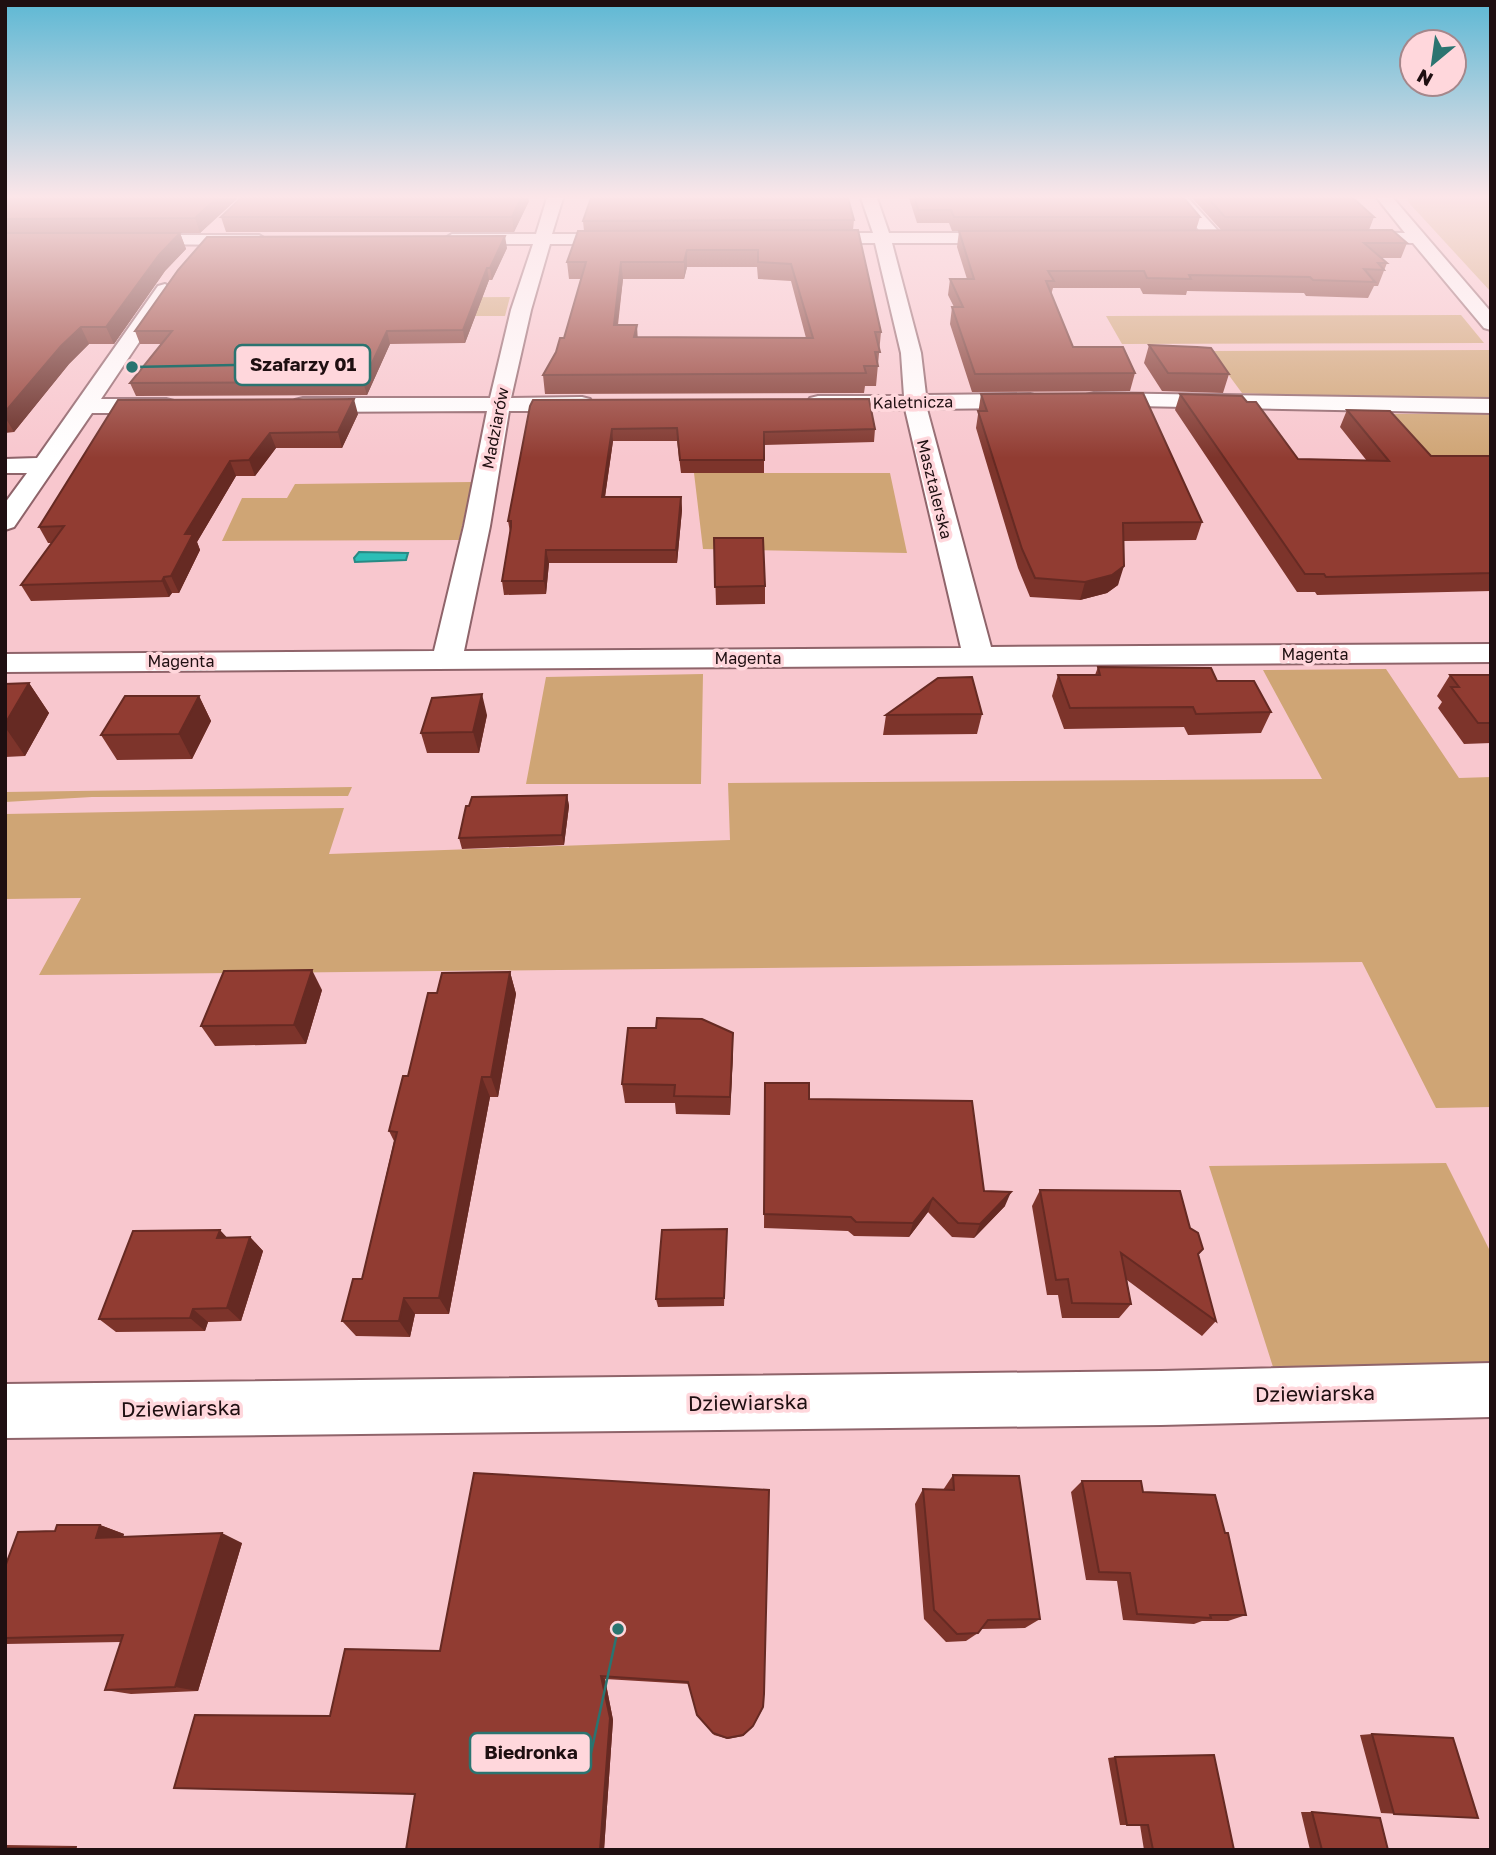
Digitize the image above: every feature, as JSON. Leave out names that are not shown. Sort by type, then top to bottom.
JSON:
[{"type":"street","points":[[5,522],[168,285]]},
{"type":"street","name":"Madziarów","points":[[447,660],[477,526],[499,404],[529,285]]},
{"type":"street","name":"Masztalerska","points":[[894,285],[911,353],[915,402],[978,656]]},
{"type":"street","points":[[1458,285],[1491,324]]},
{"type":"street","name":"Kaletnicza","points":[[791,403],[1063,400],[1491,406]]},
{"type":"street","points":[[275,405],[610,404]]},
{"type":"street","points":[[84,406],[191,405]]},
{"type":"street","points":[[5,466],[44,466]]},
{"type":"street","name":"Magenta","points":[[5,663],[1491,653]]},
{"type":"street","name":"Dziewiarska","points":[[5,1411],[1161,1398],[1491,1390]]},
{"type":"shaded area","points":[[510,297],[505,316],[332,316],[343,298]]},
{"type":"shaded area","points":[[1461,315],[1484,343],[1122,344],[1106,316]]},
{"type":"shaded area","points":[[1490,350],[1491,398],[1346,398],[1242,393],[1211,351]]},
{"type":"shaded area","points":[[1387,414],[1491,414],[1491,472],[1440,473]]},
{"type":"shaded area","points":[[694,473],[890,473],[907,553],[703,549]]},
{"type":"shaded area","points":[[472,482],[459,540],[222,541],[242,498],[287,498],[295,484]]},
{"type":"shaded area","points":[[1386,669],[1459,778],[1491,777],[1491,1107],[1436,1108],[1362,962],[39,975],[81,898],[5,899],[5,814],[344,808],[329,854],[730,840],[728,783],[1322,779],[1263,670]]},
{"type":"shaded area","points":[[703,674],[701,784],[526,784],[546,677]]},
{"type":"shaded area","points":[[352,787],[348,796],[92,797],[5,802],[5,792]]},
{"type":"shaded area","points":[[1446,1163],[1491,1253],[1491,1362],[1273,1367],[1209,1166]]},
{"type":"water","points":[[359,552],[408,553],[406,560],[355,562],[354,558]]},
{"type":"building","points":[[5,285],[137,285],[106,327],[81,327],[61,346],[5,412]]},
{"type":"building","points":[[168,285],[481,285],[463,330],[387,331],[363,382],[130,383],[172,331],[135,331]]},
{"type":"building","points":[[579,285],[618,285],[614,325],[637,325],[634,337],[813,338],[797,285],[870,285],[881,332],[875,332],[880,352],[875,352],[878,366],[864,366],[866,373],[543,375],[556,352],[560,338],[564,338]]},
{"type":"building","points":[[953,285],[1047,285],[1073,347],[1123,347],[1135,373],[975,374],[952,307],[963,307]]},
{"type":"building","points":[[1149,345],[1211,348],[1229,374],[1168,373]]},
{"type":"building","points":[[1143,393],[1202,522],[1123,523],[1124,566],[1112,575],[1085,582],[1035,578],[1022,549],[978,411],[987,411],[981,394]]},
{"type":"building","points":[[1180,394],[1242,396],[1247,402],[1256,402],[1298,459],[1389,461],[1347,410],[1390,411],[1431,456],[1491,456],[1491,573],[1326,577],[1324,574],[1305,574]]},
{"type":"building","points":[[354,399],[338,432],[270,433],[249,460],[230,461],[185,534],[193,534],[171,576],[164,577],[162,581],[21,585],[64,526],[39,527],[118,400]]},
{"type":"building","points":[[869,399],[875,429],[764,432],[764,460],[680,460],[677,428],[612,429],[602,497],[681,497],[676,550],[546,550],[544,581],[502,581],[511,527],[511,521],[508,521],[533,400]]},
{"type":"building","points":[[714,538],[763,538],[765,586],[715,587]]},
{"type":"building","points":[[1098,667],[1211,668],[1217,681],[1254,681],[1271,712],[1196,714],[1193,707],[1070,708],[1058,675],[1100,675]]},
{"type":"building","points":[[1450,675],[1491,675],[1491,723],[1478,723],[1451,687],[1459,687]]},
{"type":"building","points":[[972,677],[982,714],[886,715],[938,678]]},
{"type":"building","points":[[29,683],[5,724],[5,684]]},
{"type":"building","points":[[482,694],[473,732],[421,733],[432,698]]},
{"type":"building","points":[[125,696],[199,696],[179,734],[101,735]]},
{"type":"building","points":[[567,795],[562,835],[459,838],[466,806],[469,806],[472,797]]},
{"type":"building","points":[[312,970],[294,1025],[201,1026],[224,971]]},
{"type":"building","points":[[510,972],[491,1077],[482,1077],[439,1298],[404,1298],[399,1321],[342,1321],[353,1279],[362,1279],[397,1132],[389,1131],[403,1076],[408,1076],[428,993],[437,993],[442,973]]},
{"type":"building","points":[[657,1018],[702,1019],[733,1033],[730,1097],[674,1096],[675,1085],[622,1084],[628,1028],[656,1028]]},
{"type":"building","points":[[765,1083],[809,1083],[809,1099],[972,1101],[984,1191],[1011,1192],[980,1224],[958,1223],[933,1198],[913,1223],[856,1222],[851,1217],[764,1214]]},
{"type":"building","points":[[1040,1190],[1180,1191],[1190,1228],[1198,1233],[1203,1249],[1198,1254],[1216,1321],[1121,1253],[1131,1304],[1072,1303],[1068,1279],[1056,1280]]},
{"type":"building","points":[[727,1229],[724,1298],[656,1299],[662,1230]]},
{"type":"building","points":[[220,1230],[217,1238],[250,1237],[227,1308],[193,1309],[190,1318],[99,1319],[133,1231]]},
{"type":"building","points":[[474,1473],[769,1490],[764,1694],[763,1707],[753,1726],[743,1735],[727,1738],[713,1733],[697,1715],[688,1682],[601,1676],[610,1718],[600,1850],[406,1850],[415,1794],[174,1788],[195,1715],[330,1716],[345,1649],[440,1651]]},
{"type":"building","points":[[953,1475],[1019,1476],[1040,1619],[988,1620],[978,1633],[957,1634],[934,1610],[923,1489],[954,1490]]},
{"type":"building","points":[[1082,1481],[1141,1481],[1143,1492],[1215,1495],[1225,1533],[1228,1533],[1246,1615],[1210,1615],[1211,1618],[1137,1614],[1130,1573],[1099,1572]]},
{"type":"building","points":[[57,1525],[100,1525],[96,1538],[222,1533],[175,1687],[105,1690],[123,1635],[5,1638],[5,1567],[18,1532],[55,1531]]},
{"type":"building","points":[[1372,1734],[1453,1738],[1478,1818],[1394,1814]]},
{"type":"building","points":[[1214,1755],[1234,1850],[1153,1850],[1148,1825],[1127,1825],[1115,1757]]},
{"type":"building","points":[[1312,1812],[1380,1818],[1388,1850],[1322,1850]]},
{"type":"building","points":[[49,1848],[49,1850],[5,1850]]},
{"type":"place","name":"Szafarzy 01","points":[[132,367]]},
{"type":"place","name":"Biedronka","points":[[618,1629]]}]
